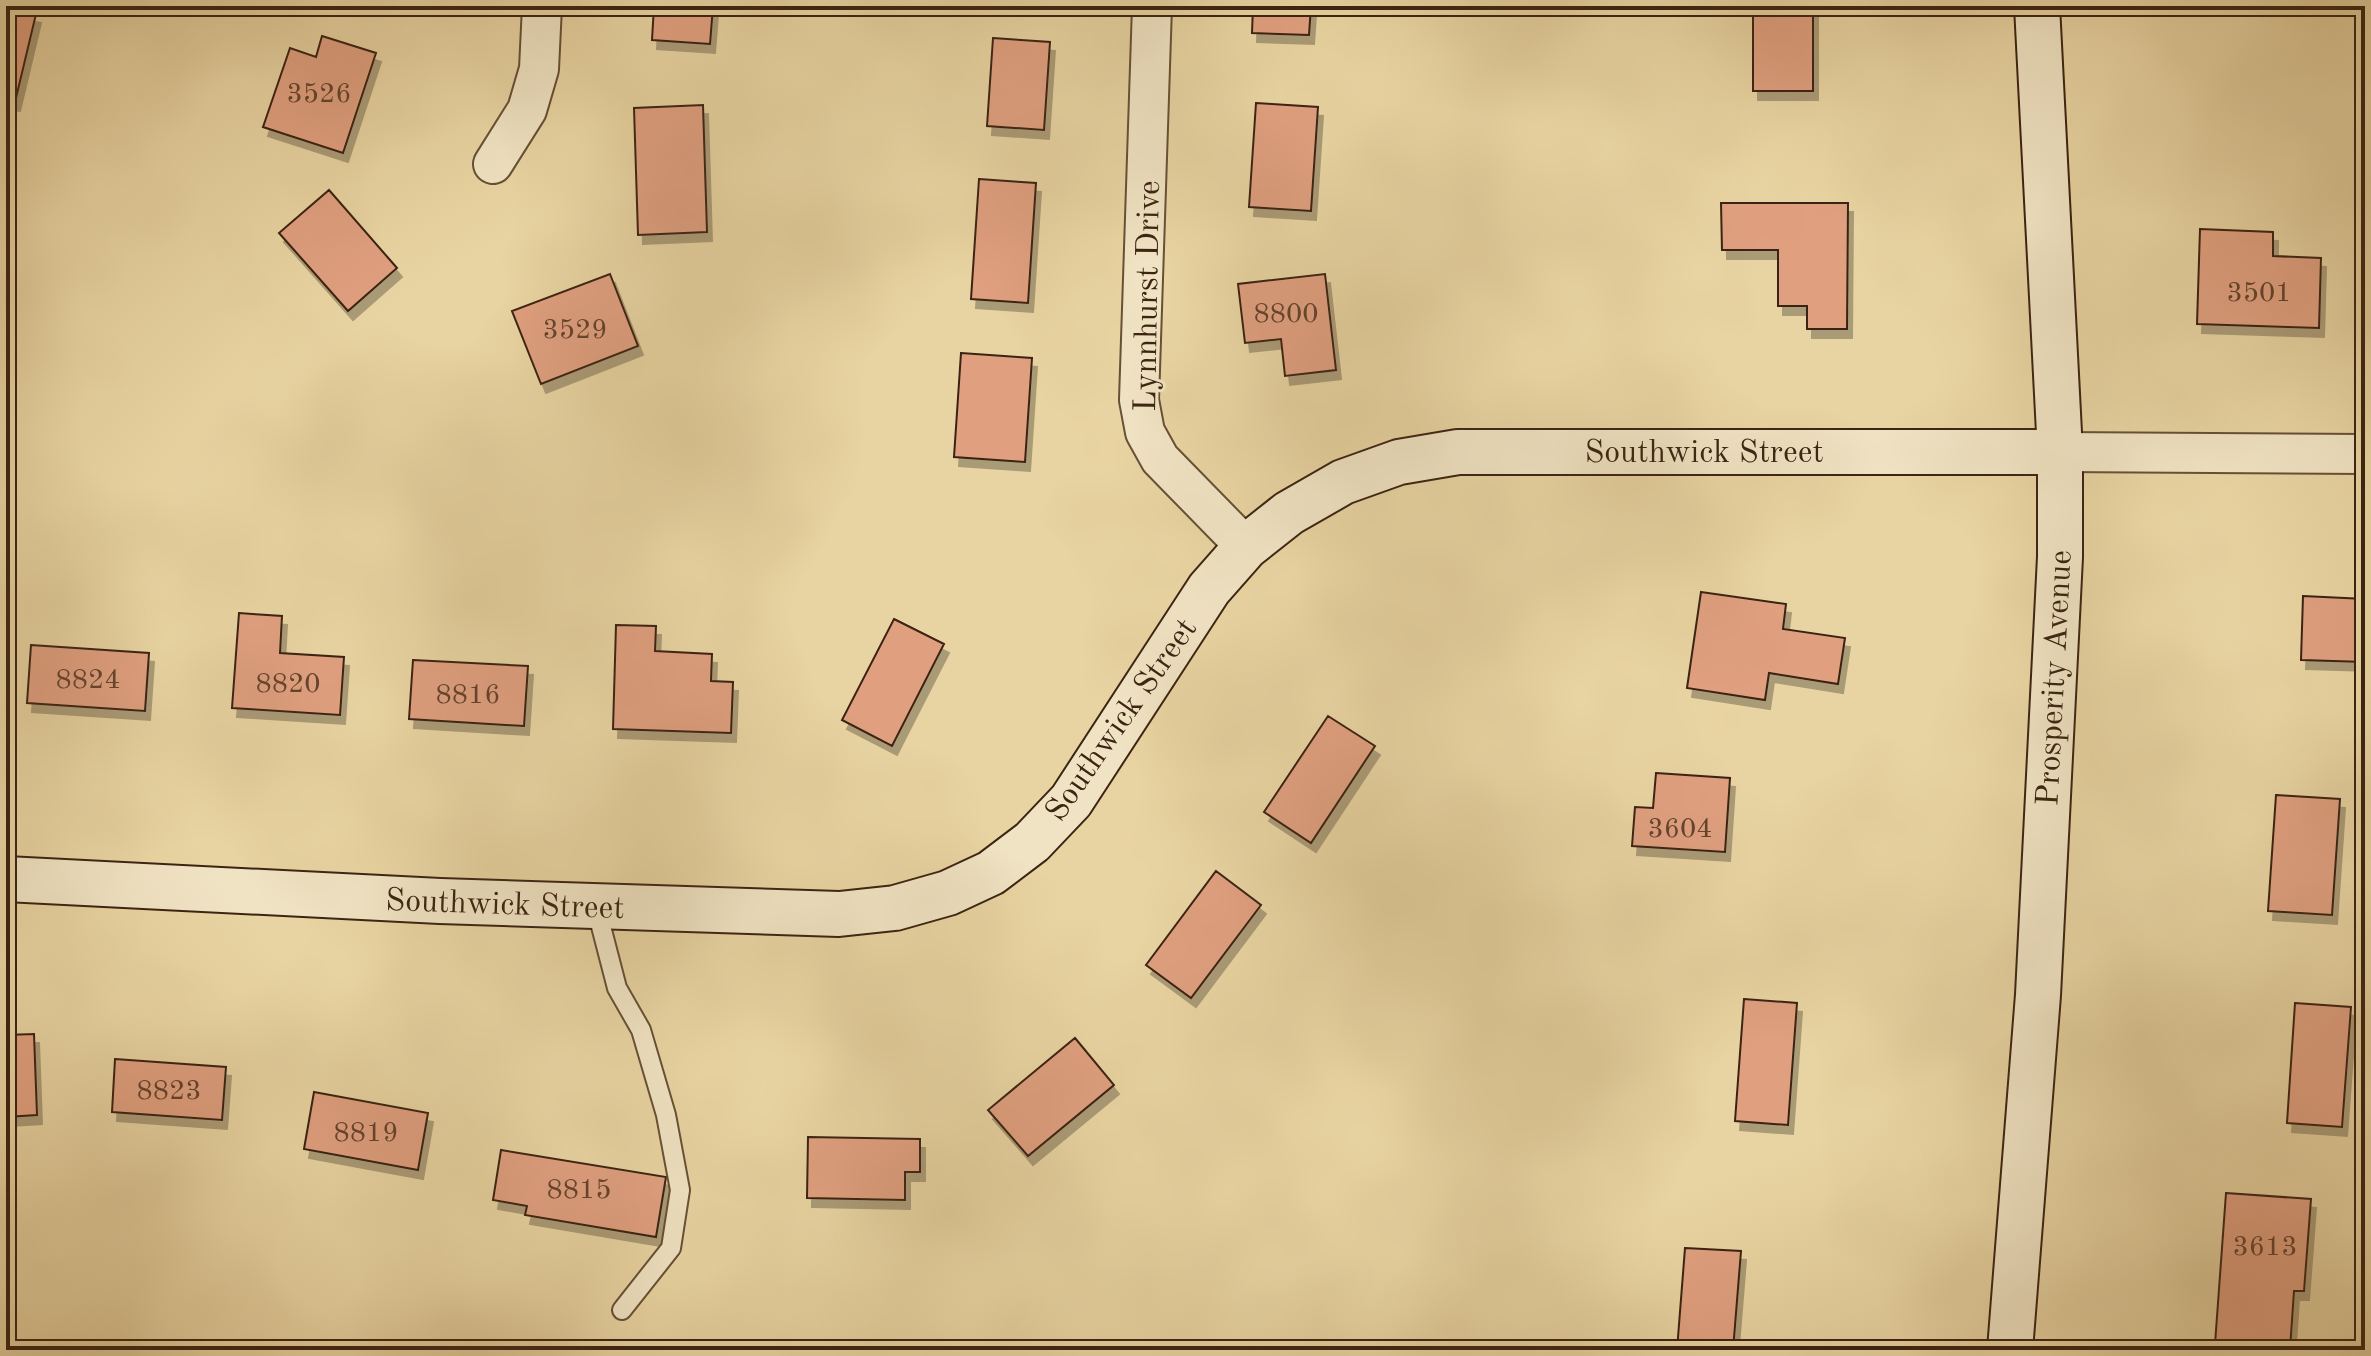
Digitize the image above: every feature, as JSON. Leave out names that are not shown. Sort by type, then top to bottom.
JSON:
[{"type":"street","points":[[493,164],[527,110],[539,69],[542,6]]},
{"type":"street","name":"Lynnhurst Drive","points":[[1152,6],[1139,400],[1145,432],[1160,459],[1246,547]]},
{"type":"street","name":"Prosperity Avenue","points":[[2010,1350],[2038,995],[2060,557],[2060,452],[2037,6]]},
{"type":"street","name":"Southwick Street","points":[[6,879],[596,907],[839,914],[895,908],[948,893],[991,873],[1032,842],[1071,801],[1209,589],[1246,547],[1289,513],[1343,482],[1399,462],[1458,452],[2060,452]]},
{"type":"street","points":[[2060,452],[2365,454]]},
{"type":"lane","points":[[596,907],[617,988],[641,1030],[666,1115],[680,1190],[671,1248],[622,1310]]},
{"type":"building","points":[[6,6],[36,14],[15,102],[6,100]]},
{"type":"building","points":[[654,6],[713,6],[710,44],[652,40]]},
{"type":"building","points":[[1253,6],[1311,6],[1309,35],[1252,33]]},
{"type":"building","points":[[1753,6],[1813,6],[1813,91],[1753,91]]},
{"type":"building","points":[[322,36],[376,53],[343,153],[263,127],[290,48],[316,57]]},
{"type":"building","points":[[993,38],[1050,42],[1044,130],[987,126]]},
{"type":"building","points":[[1256,103],[1318,107],[1311,211],[1249,207]]},
{"type":"building","points":[[703,105],[707,232],[638,235],[634,108]]},
{"type":"building","points":[[979,179],[1036,183],[1028,303],[971,299]]},
{"type":"building","points":[[329,190],[397,268],[348,311],[279,233]]},
{"type":"building","points":[[1721,203],[1848,203],[1847,329],[1807,329],[1807,306],[1778,306],[1778,250],[1722,250]]},
{"type":"building","points":[[2200,229],[2273,232],[2273,256],[2321,258],[2319,328],[2197,324]]},
{"type":"building","points":[[610,274],[638,346],[541,384],[512,311]]},
{"type":"building","points":[[1325,274],[1336,370],[1285,376],[1281,339],[1245,343],[1238,284]]},
{"type":"building","points":[[961,353],[1032,358],[1025,462],[954,457]]},
{"type":"building","points":[[1701,592],[1786,604],[1783,629],[1845,638],[1838,684],[1769,673],[1765,700],[1687,688]]},
{"type":"building","points":[[2303,596],[2365,599],[2365,662],[2301,660]]},
{"type":"building","points":[[239,613],[282,616],[280,653],[344,657],[340,715],[232,708]]},
{"type":"building","points":[[894,619],[944,644],[892,746],[842,720]]},
{"type":"building","points":[[616,625],[656,626],[655,651],[712,654],[711,681],[733,682],[731,733],[613,729]]},
{"type":"building","points":[[31,645],[149,653],[145,711],[27,703]]},
{"type":"building","points":[[413,660],[528,666],[524,726],[409,719]]},
{"type":"building","points":[[1328,716],[1375,746],[1311,843],[1264,812]]},
{"type":"building","points":[[1656,773],[1730,778],[1725,852],[1632,846],[1635,807],[1653,808]]},
{"type":"building","points":[[2276,795],[2340,799],[2332,915],[2268,911]]},
{"type":"building","points":[[1216,871],[1261,905],[1191,998],[1146,965]]},
{"type":"building","points":[[1744,999],[1797,1003],[1788,1125],[1735,1121]]},
{"type":"building","points":[[2295,1003],[2351,1007],[2342,1127],[2287,1123]]},
{"type":"building","points":[[34,1034],[37,1115],[6,1117],[6,1035]]},
{"type":"building","points":[[1075,1038],[1114,1085],[1028,1156],[988,1110]]},
{"type":"building","points":[[115,1059],[226,1067],[222,1120],[112,1112]]},
{"type":"building","points":[[314,1092],[428,1113],[418,1170],[304,1149]]},
{"type":"building","points":[[808,1137],[920,1139],[920,1172],[905,1172],[905,1200],[807,1198]]},
{"type":"building","points":[[501,1150],[666,1177],[656,1237],[525,1215],[527,1206],[493,1200]]},
{"type":"building","points":[[2226,1193],[2311,1199],[2304,1291],[2294,1291],[2290,1349],[2215,1344]]},
{"type":"building","points":[[1685,1248],[1741,1251],[1733,1350],[1677,1350]]}]
